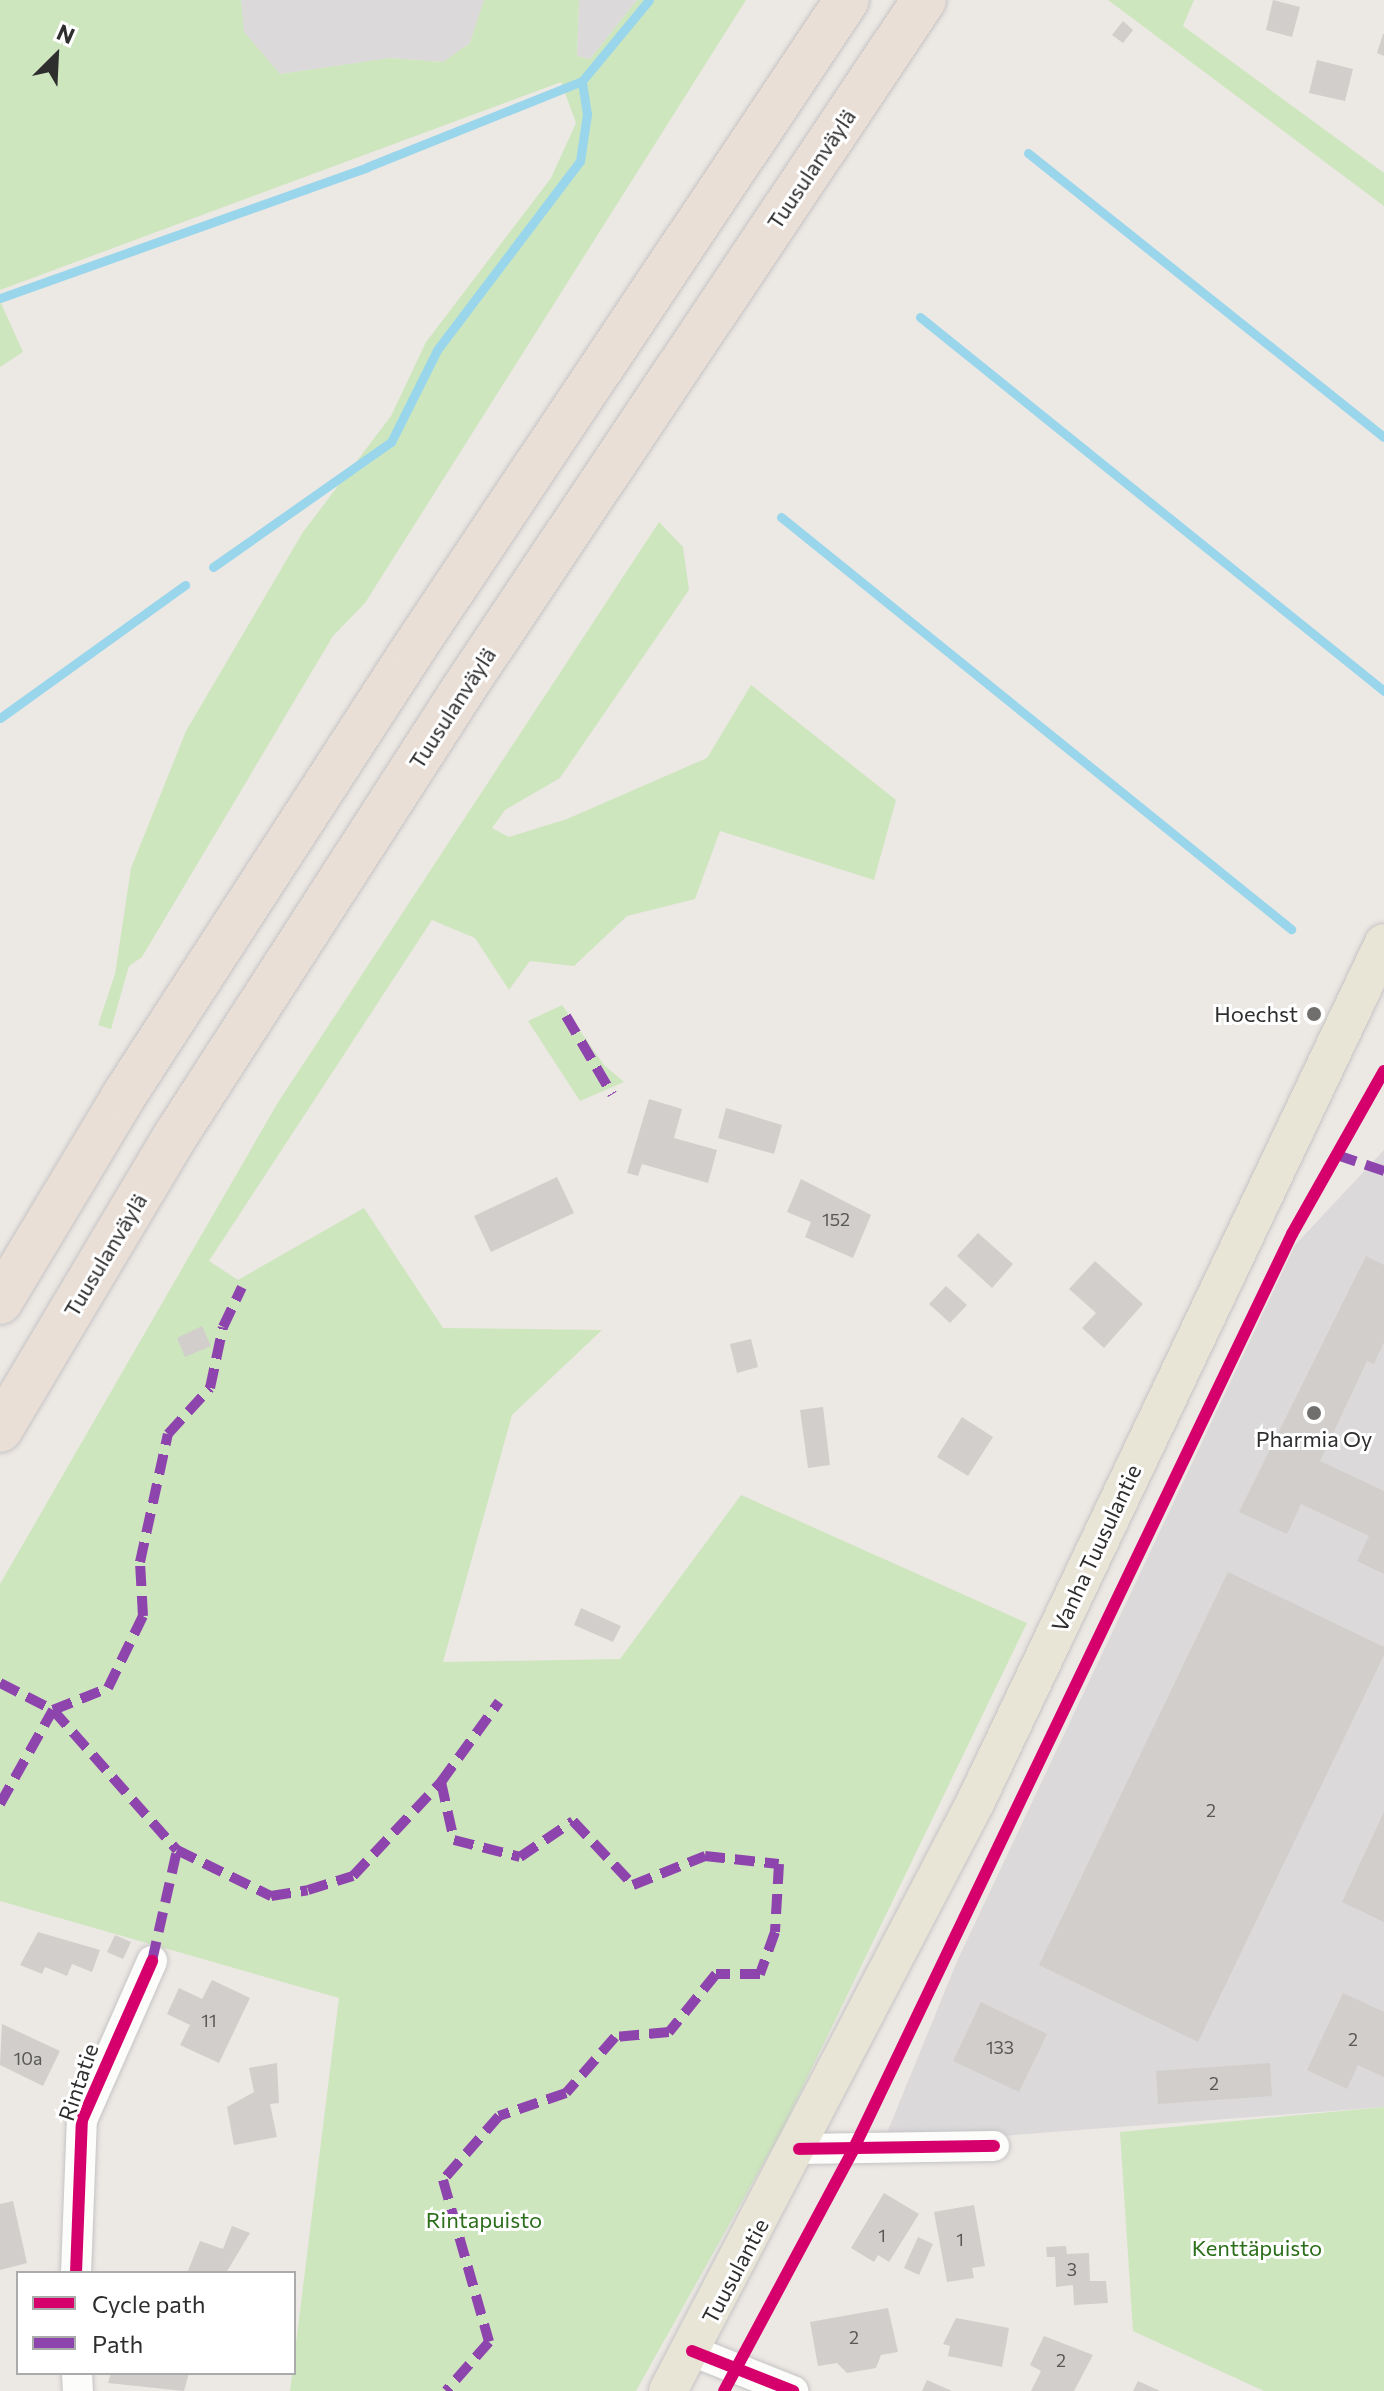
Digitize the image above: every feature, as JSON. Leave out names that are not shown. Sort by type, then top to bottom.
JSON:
[{"type":"highway","points":[[723,187],[812,0]]},
{"type":"highway","points":[[0,1302],[166,1031],[847,0]]},
{"type":"highway","name":"Tuusulanväylä","points":[[0,1430],[176,1135],[466,685],[924,0]]},
{"type":"main road","name":"Vanha Tuusulantie","points":[[799,2149],[976,1801],[1384,943]]},
{"type":"main road","name":"Tuusulantie","points":[[668,2391],[799,2149]]},
{"type":"street","name":"Rintatie","points":[[76,2271],[82,2120],[152,1961]]},
{"type":"street","points":[[799,2149],[994,2146]]},
{"type":"street","points":[[692,2351],[793,2391]]},
{"type":"shaded area","points":[[241,0],[484,0],[470,43],[443,62],[390,58],[280,74],[243,32]]},
{"type":"shaded area","points":[[579,0],[637,0],[590,59],[577,56]]},
{"type":"shaded area","points":[[1384,1150],[1384,2107],[882,2145],[958,1959],[1295,1245]]},
{"type":"green space","points":[[0,0],[241,0],[244,32],[280,74],[390,58],[443,62],[470,43],[484,0],[579,0],[577,56],[590,59],[637,0],[746,0],[365,603],[333,636],[142,957],[129,966],[111,1029],[98,1025],[115,974],[131,868],[186,731],[303,532],[391,416],[426,342],[551,178],[576,123],[561,82],[0,290]]},
{"type":"green space","points":[[1108,0],[1194,0],[1183,26],[1384,173],[1384,206]]},
{"type":"green space","points":[[0,301],[23,352],[0,367]]},
{"type":"green space","name":"Rintapuisto","points":[[659,522],[683,547],[689,590],[560,778],[505,810],[492,828],[509,837],[567,819],[707,758],[751,685],[896,800],[874,880],[720,831],[695,899],[627,916],[574,966],[530,961],[509,990],[475,938],[432,920],[209,1261],[238,1280],[364,1208],[443,1328],[602,1330],[512,1415],[443,1662],[620,1659],[741,1495],[1027,1623],[782,2130],[636,2391],[290,2391],[292,2375],[296,2375],[296,2343],[339,1998],[0,1901],[0,1584],[277,1104]]},
{"type":"green space","points":[[562,1005],[604,1065],[624,1082],[580,1101],[528,1021]]},
{"type":"green space","name":"Kenttäpuisto","points":[[1384,2107],[1384,2391],[1264,2391],[1133,2331],[1120,2132]]},
{"type":"building","points":[[1273,0],[1300,7],[1292,37],[1266,30]]},
{"type":"building","points":[[1123,21],[1133,30],[1123,43],[1112,35]]},
{"type":"building","points":[[1384,34],[1384,56],[1377,53]]},
{"type":"building","points":[[1317,60],[1353,69],[1345,101],[1309,93]]},
{"type":"building","points":[[649,1099],[682,1109],[674,1138],[717,1150],[708,1183],[642,1164],[638,1176],[627,1173]]},
{"type":"building","points":[[726,1108],[782,1125],[774,1154],[718,1138]]},
{"type":"building","points":[[557,1177],[574,1213],[491,1252],[474,1216]]},
{"type":"building","points":[[801,1179],[871,1215],[853,1258],[805,1237],[811,1222],[787,1212]]},
{"type":"building","points":[[978,1233],[1013,1264],[992,1288],[957,1256]]},
{"type":"building","name":"Pharmia Oy","points":[[1366,1256],[1384,1265],[1384,1342],[1374,1364],[1367,1361],[1320,1461],[1384,1491],[1384,1574],[1357,1561],[1369,1536],[1301,1504],[1287,1534],[1239,1512]]},
{"type":"building","points":[[1095,1261],[1143,1304],[1104,1348],[1082,1328],[1096,1313],[1069,1289]]},
{"type":"building","points":[[946,1286],[967,1305],[950,1323],[929,1304]]},
{"type":"building","points":[[202,1326],[211,1346],[185,1357],[177,1338]]},
{"type":"building","points":[[751,1339],[758,1367],[737,1373],[730,1344]]},
{"type":"building","points":[[823,1407],[830,1465],[808,1468],[800,1410]]},
{"type":"building","points":[[962,1417],[993,1437],[968,1476],[937,1457]]},
{"type":"building","points":[[1228,1572],[1384,1647],[1384,1655],[1198,2042],[1039,1965]]},
{"type":"building","points":[[581,1608],[621,1626],[613,1642],[574,1625]]},
{"type":"building","points":[[1384,1812],[1384,1922],[1342,1902]]},
{"type":"building","points":[[38,1932],[100,1950],[92,1972],[72,1964],[67,1976],[45,1967],[42,1974],[20,1965]]},
{"type":"building","points":[[115,1935],[131,1942],[123,1959],[107,1952]]},
{"type":"building","points":[[212,1980],[250,1998],[219,2063],[180,2045],[190,2025],[167,2014],[179,1988],[202,1999]]},
{"type":"building","points":[[1343,1993],[1384,2012],[1384,2077],[1358,2065],[1347,2089],[1307,2070]]},
{"type":"building","points":[[981,2002],[1047,2034],[1019,2092],[953,2061]]},
{"type":"building","points":[[2,2024],[60,2051],[43,2086],[0,2065]]},
{"type":"building","points":[[277,2063],[279,2103],[270,2104],[277,2137],[234,2145],[227,2107],[254,2092],[249,2068]]},
{"type":"building","points":[[1270,2063],[1272,2096],[1158,2104],[1156,2071]]},
{"type":"building","points":[[884,2193],[919,2214],[889,2262],[878,2255],[874,2262],[851,2248]]},
{"type":"building","points":[[13,2201],[27,2263],[0,2270],[0,2204]]},
{"type":"building","points":[[974,2205],[985,2266],[972,2268],[974,2278],[947,2282],[934,2212]]},
{"type":"building","points":[[232,2226],[250,2233],[227,2271],[188,2271],[200,2241],[223,2249]]},
{"type":"building","points":[[918,2237],[933,2244],[919,2275],[904,2268]]},
{"type":"building","points":[[1066,2246],[1067,2254],[1089,2253],[1090,2281],[1106,2281],[1108,2303],[1074,2305],[1073,2285],[1056,2287],[1055,2257],[1047,2257],[1046,2247]]},
{"type":"building","points":[[888,2308],[898,2352],[881,2355],[876,2368],[847,2373],[837,2363],[818,2366],[810,2322]]},
{"type":"building","points":[[956,2318],[1009,2328],[1002,2367],[948,2356],[950,2346],[943,2344]]},
{"type":"building","points":[[1044,2336],[1093,2355],[1074,2391],[1031,2391],[1041,2371],[1030,2365]]},
{"type":"building","points":[[110,2375],[188,2375],[184,2391],[108,2383]]},
{"type":"building","points":[[927,2380],[952,2391],[922,2391]]},
{"type":"building","points":[[1138,2381],[1160,2391],[1133,2391]]},
{"type":"waterway","points":[[213,567],[391,442],[437,350],[580,161],[587,114],[582,81],[649,0]]},
{"type":"waterway","points":[[0,298],[367,167],[582,81]]},
{"type":"waterway","points":[[1028,153],[1384,437]]},
{"type":"waterway","points":[[920,317],[1384,691]]},
{"type":"waterway","points":[[781,517],[1291,929]]},
{"type":"waterway","points":[[0,718],[185,585]]},
{"type":"marked path","points":[[566,1016],[612,1094]]},
{"type":"marked path","points":[[1337,1155],[1384,1171]]},
{"type":"marked path","points":[[0,1683],[53,1710],[108,1688],[143,1616],[140,1562],[168,1434],[210,1388],[223,1327],[242,1287]]},
{"type":"marked path","points":[[0,1804],[53,1710],[177,1850],[271,1896],[308,1890],[353,1876],[441,1782],[499,1702]]},
{"type":"marked path","points":[[441,1782],[454,1840],[520,1857],[573,1821],[633,1885],[705,1856],[779,1864],[775,1932],[760,1974],[716,1974],[669,2032],[615,2037],[566,2093],[499,2116],[443,2180],[489,2342],[446,2391]]},
{"type":"marked path","points":[[152,1961],[177,1850]]},
{"type":"cycle path","points":[[724,2391],[852,2152],[1292,1234],[1384,1071]]},
{"type":"cycle path","points":[[76,2271],[82,2120],[152,1961]]},
{"type":"cycle path","points":[[799,2149],[994,2146]]},
{"type":"cycle path","points":[[692,2351],[793,2391]]},
{"type":"place","name":"Hoechst","points":[[1314,1014]]},
{"type":"place","name":"Pharmia Oy","points":[[1314,1413]]}]
